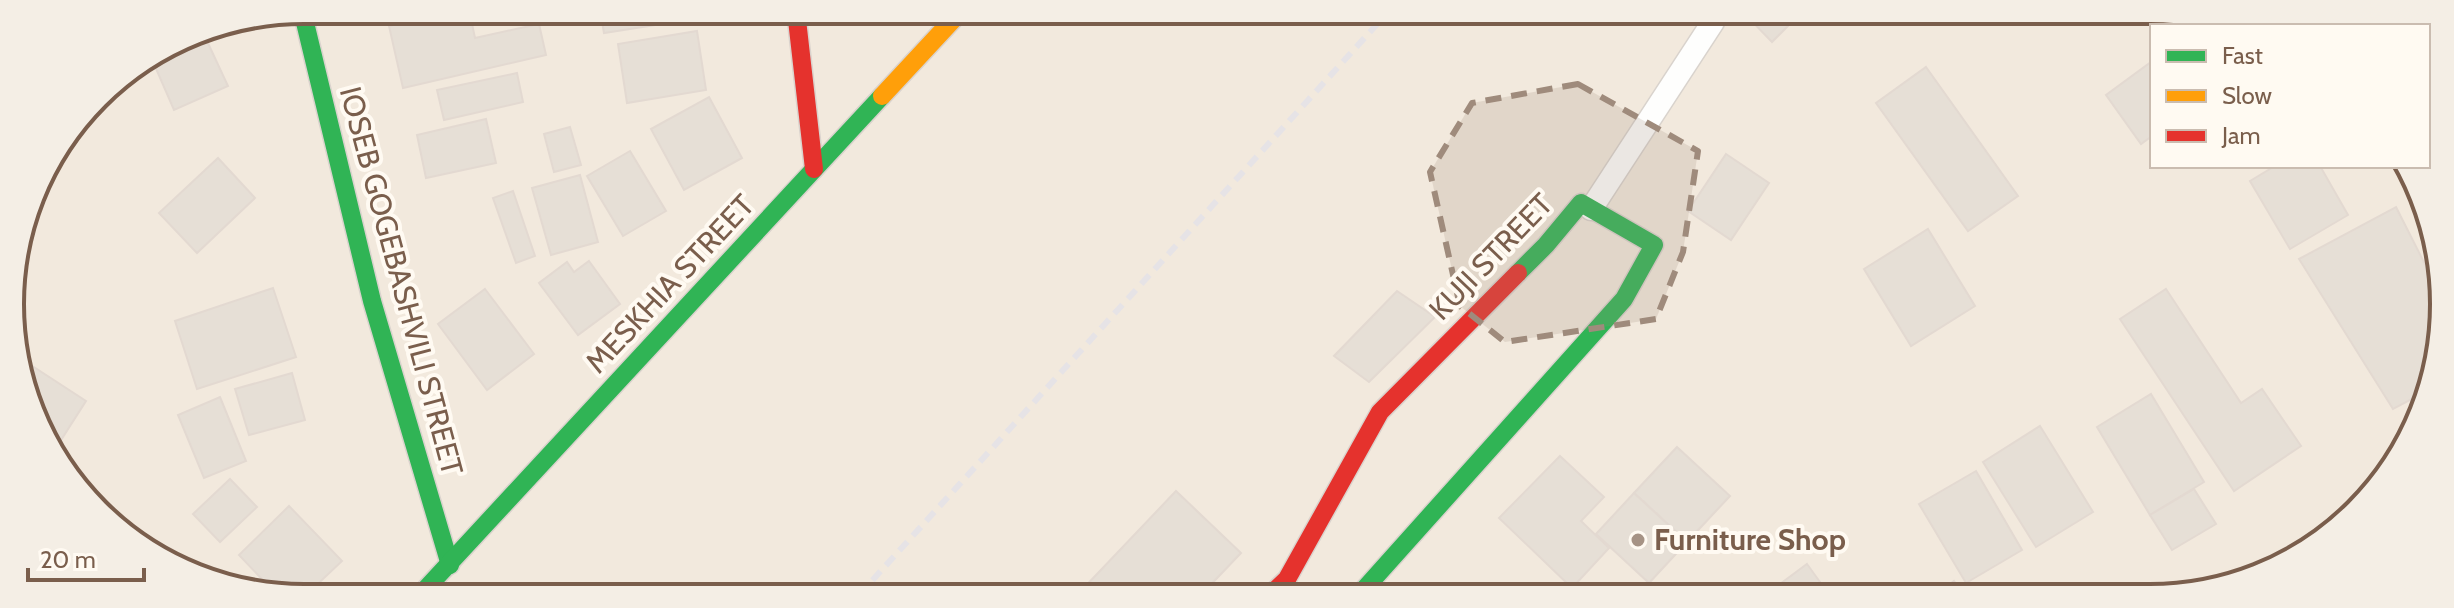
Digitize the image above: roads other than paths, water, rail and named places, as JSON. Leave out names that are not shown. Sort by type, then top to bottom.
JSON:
[{"type":"street","name":"IOSEB GOGEBASHVILI STREET","points":[[305,24],[372,301],[450,565]]},
{"type":"street","points":[[797,24],[814,169]]},
{"type":"street","name":"MESKHIA STREET","points":[[431,584],[949,24]]},
{"type":"street","name":"KUJI STREET","points":[[1282,584],[1380,412],[1546,245],[1581,203],[1654,245],[1624,299],[1369,584]]},
{"type":"lane","points":[[1591,209],[1712,24]]},
{"type":"railway","points":[[869,584],[1377,24]]},
{"type":"place","name":"Furniture Shop","points":[[1638,540]]}]
